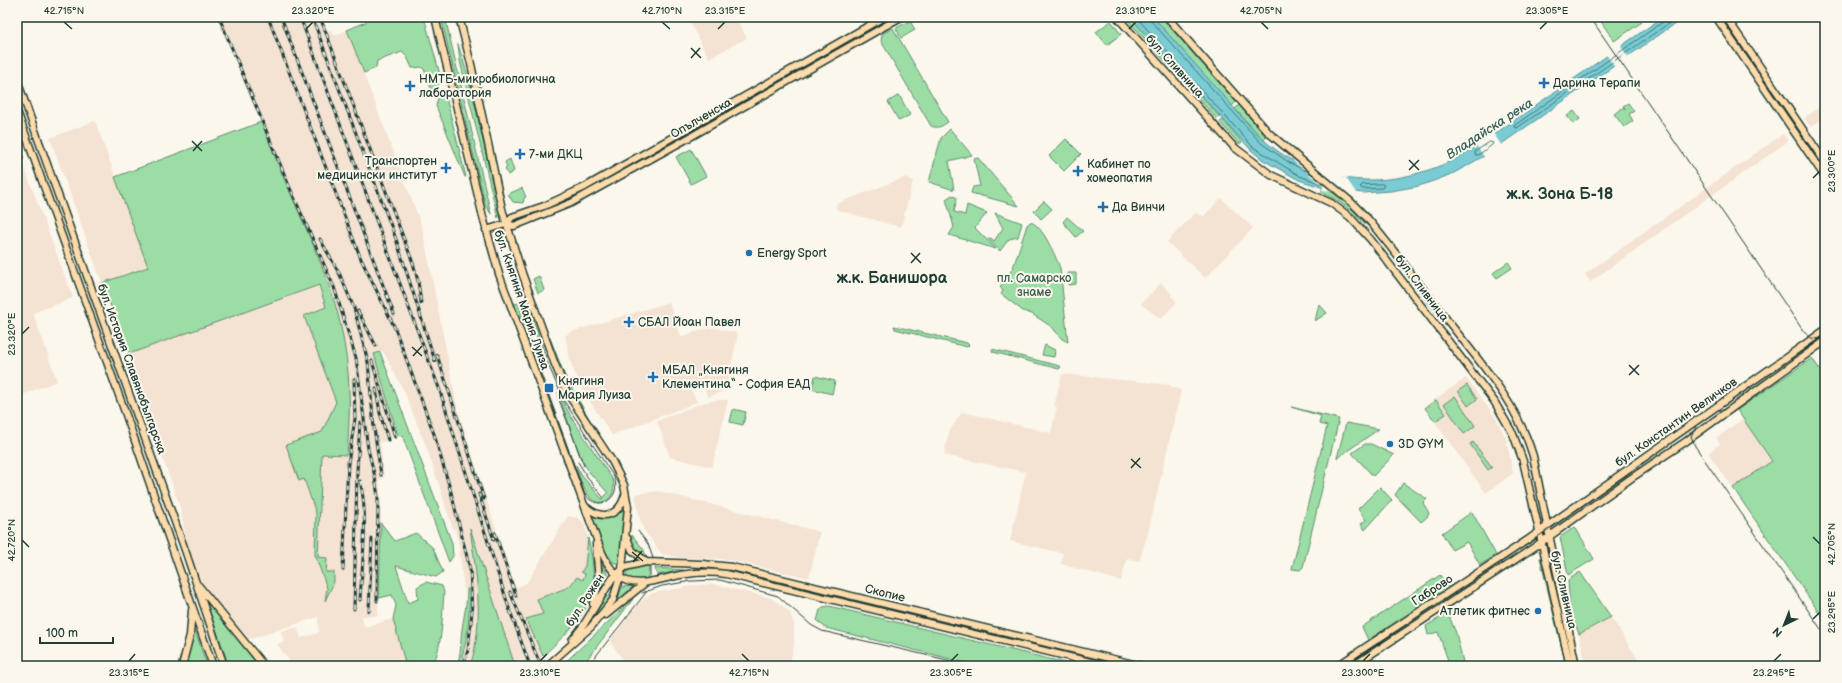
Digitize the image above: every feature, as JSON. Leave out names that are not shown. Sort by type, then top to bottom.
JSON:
[{"type":"main road","name":"бул. Княгиня Мария Луиза","points":[[435,17],[486,230],[510,305],[593,529],[607,563],[618,576]]},
{"type":"main road","name":"бул. Княгиня Мария Луиза","points":[[458,17],[471,64],[506,224],[533,305],[566,391],[612,461],[626,492],[628,507],[622,569]]},
{"type":"main road","name":"Опълченска","points":[[506,224],[512,217],[544,206],[585,187],[884,17]]},
{"type":"main road","name":"Опълченска","points":[[486,230],[506,224],[514,226],[571,203],[901,17]]},
{"type":"main road","name":"бул. Сливница","points":[[1117,17],[1234,147],[1271,175],[1331,203],[1350,217],[1371,240],[1504,415],[1517,443],[1523,461],[1570,666]]},
{"type":"main road","name":"бул. Сливница","points":[[1167,17],[1269,132],[1343,194],[1373,225],[1511,404],[1522,425],[1529,445],[1548,525],[1576,666]]},
{"type":"main road","points":[[1716,17],[1825,177]]},
{"type":"main road","points":[[1726,17],[1825,162]]},
{"type":"main road","name":"бул. История Славянобългарска","points":[[17,80],[224,666]]},
{"type":"main road","name":"бул. История Славянобългарска","points":[[17,111],[64,238],[213,666]]},
{"type":"main road","name":"бул. Константин Величков","points":[[1539,532],[1825,330]]},
{"type":"main road","name":"бул. Константин Величков","points":[[1542,542],[1825,341]]},
{"type":"main road","points":[[585,506],[593,513],[606,516],[621,506],[626,492]]},
{"type":"main road","points":[[585,622],[595,598],[599,581],[598,559],[593,529]]},
{"type":"main road","points":[[626,532],[632,550],[646,562]]},
{"type":"main road","name":"Габрово","points":[[1337,666],[1539,532]]},
{"type":"main road","name":"Габрово","points":[[1354,666],[1542,542]]},
{"type":"main road","name":"Скопие","points":[[622,569],[628,565],[646,562],[732,567],[1142,666]]},
{"type":"main road","name":"бул. Рожен","points":[[559,655],[585,622],[622,569]]},
{"type":"main road","name":"Скопие","points":[[618,576],[628,582],[645,583],[686,574],[710,572],[726,574],[1107,666]]},
{"type":"main road","name":"бул. Рожен","points":[[547,666],[591,627],[614,600],[618,576]]},
{"type":"main road","points":[[195,581],[264,666]]},
{"type":"main road","points":[[591,627],[645,583]]},
{"type":"main road","points":[[182,666],[190,635],[192,606]]},
{"type":"shaded area","points":[[217,17],[321,17],[326,31],[330,30],[335,36],[347,30],[422,227],[458,411],[515,588],[527,583],[568,516],[578,518],[584,523],[588,538],[585,566],[581,572],[585,574],[583,580],[577,577],[570,587],[538,598],[543,614],[526,620],[548,666],[515,666],[471,531],[479,613],[474,654],[470,666],[459,666],[465,651],[470,608],[469,590],[464,589],[459,546],[455,529],[453,529],[429,454],[404,391],[383,351],[374,354],[398,436],[380,443],[384,478],[379,479],[381,500],[378,616],[362,616],[364,627],[393,619],[406,666],[293,666],[277,644],[284,642],[281,631],[297,627],[301,638],[319,633],[318,617],[247,640],[204,588],[187,543],[180,506],[136,385],[129,354],[319,285],[326,308],[304,316],[337,402],[322,432],[287,445],[300,481],[304,479],[316,513],[315,555],[327,588],[325,598],[334,572],[326,572],[318,557],[322,454],[347,455],[344,343],[332,295],[316,253]]},
{"type":"shaded area","points":[[687,17],[735,17],[747,38],[709,58]]},
{"type":"shaded area","points":[[1524,17],[1540,17],[1529,25]]},
{"type":"shaded area","points":[[1825,103],[1825,117],[1811,127],[1804,118]]},
{"type":"shaded area","points":[[95,121],[148,267],[102,283],[50,138]]},
{"type":"shaded area","points":[[1783,134],[1788,141],[1590,282],[1585,274]]},
{"type":"shaded area","points":[[23,164],[73,298],[33,313],[57,381],[17,397],[17,166]]},
{"type":"shaded area","points":[[906,177],[913,181],[901,227],[837,210],[836,204]]},
{"type":"shaded area","points":[[1221,198],[1253,228],[1205,278],[1167,242],[1195,213],[1204,216]]},
{"type":"shaded area","points":[[1161,283],[1172,294],[1170,295],[1177,302],[1161,319],[1141,304]]},
{"type":"shaded area","name":"МБАЛ „Княгиня Клементина“ - София ЕАД","points":[[669,302],[681,337],[704,329],[714,328],[738,333],[726,390],[708,397],[704,388],[699,390],[697,387],[691,390],[697,402],[612,435],[589,400],[572,367],[565,336],[571,332]]},
{"type":"shaded area","points":[[1062,374],[1171,385],[1171,387],[1181,390],[1148,533],[1139,561],[1127,558],[1121,581],[1061,564],[1063,553],[1010,541],[1026,472],[944,455],[949,432],[962,412],[1051,433],[1057,407],[1054,406]]},
{"type":"shaded area","points":[[1466,378],[1496,418],[1506,438],[1513,473],[1486,493],[1424,407]]},
{"type":"shaded area","points":[[716,400],[728,400],[712,467],[670,457],[657,421],[702,403]]},
{"type":"shaded area","points":[[1743,419],[1772,461],[1733,488],[1708,453],[1720,444],[1716,438]]},
{"type":"shaded area","points":[[658,491],[820,532],[809,578],[724,559],[683,558],[662,554],[645,532],[640,519],[635,494]]},
{"type":"shaded area","points":[[713,584],[771,598],[790,613],[794,624],[794,645],[789,666],[627,666],[610,641],[639,603],[653,593],[691,586]]},
{"type":"shaded area","points":[[1611,617],[1642,666],[1586,666],[1579,634]]},
{"type":"green space","points":[[365,17],[424,17],[441,78],[438,86],[431,90],[424,69],[421,67],[412,68],[407,57],[402,52],[377,61],[376,68],[364,73],[347,30],[366,22]]},
{"type":"green space","points":[[441,17],[445,17],[491,214],[485,204]]},
{"type":"green space","points":[[1125,17],[1130,17],[1220,117],[1217,119]]},
{"type":"green space","points":[[1153,17],[1161,17],[1236,102],[1232,106]]},
{"type":"green space","points":[[1598,17],[1638,17],[1642,22],[1614,41]]},
{"type":"green space","points":[[910,21],[915,30],[901,38],[896,28]]},
{"type":"green space","points":[[1111,21],[1121,34],[1107,45],[1096,32]]},
{"type":"green space","points":[[893,28],[948,122],[942,126],[931,126],[881,41],[882,34]]},
{"type":"green space","points":[[458,44],[470,83],[499,212],[498,218],[460,61]]},
{"type":"green space","points":[[444,89],[466,177],[436,106],[438,97]]},
{"type":"green space","points":[[899,95],[910,115],[899,121],[888,102]]},
{"type":"green space","points":[[1628,103],[1634,111],[1629,114],[1633,121],[1624,127],[1614,114],[1624,107],[1623,106]]},
{"type":"green space","points":[[1239,105],[1266,137],[1264,140],[1235,109]]},
{"type":"green space","points":[[1574,111],[1580,119],[1573,124],[1567,116]]},
{"type":"green space","points":[[1223,120],[1242,142],[1239,144],[1220,122]]},
{"type":"green space","points":[[261,122],[329,285],[340,324],[348,371],[349,427],[347,455],[322,454],[318,557],[327,558],[326,572],[334,572],[334,582],[325,601],[327,588],[315,555],[316,513],[304,479],[299,481],[286,445],[322,432],[336,402],[304,316],[326,307],[319,285],[129,354],[102,283],[148,267],[115,177]]},
{"type":"green space","points":[[950,129],[972,155],[949,161],[954,190],[929,182],[941,138]]},
{"type":"green space","points":[[17,139],[24,159],[17,162]]},
{"type":"green space","points":[[1066,139],[1081,154],[1064,171],[1049,156]]},
{"type":"green space","points":[[691,149],[706,176],[691,184],[676,157]]},
{"type":"green space","points":[[978,158],[1019,206],[971,193],[973,187],[980,186],[974,159]]},
{"type":"green space","points":[[510,159],[514,171],[508,175],[505,169],[507,167],[505,162]]},
{"type":"green space","points":[[522,188],[526,197],[524,198],[523,203],[513,202],[508,194]]},
{"type":"green space","points":[[1322,188],[1341,198],[1369,227],[1341,203],[1322,192]]},
{"type":"green space","points":[[952,195],[957,198],[954,212],[965,215],[967,205],[987,213],[975,228],[996,249],[949,235],[954,227],[946,199]]},
{"type":"green space","points":[[1044,201],[1052,209],[1041,219],[1034,211]]},
{"type":"green space","points":[[995,213],[1022,223],[1018,237],[1009,239],[1000,251],[988,239],[991,238],[994,241],[1003,228]]},
{"type":"green space","points":[[1067,217],[1083,231],[1076,237],[1063,222]]},
{"type":"green space","name":"пл. Самарско знаме","points":[[1030,222],[1035,224],[1044,235],[1060,268],[1068,342],[1062,339],[1052,327],[1032,314],[1023,311],[1001,294],[1003,291],[1000,287],[1013,268],[1027,225]]},
{"type":"green space","points":[[1508,262],[1512,268],[1497,278],[1493,273]]},
{"type":"green space","points":[[1067,273],[1076,273],[1076,284],[1068,285]]},
{"type":"green space","points":[[539,276],[544,290],[538,293],[533,279]]},
{"type":"green space","points":[[518,303],[531,339],[535,361],[514,304]]},
{"type":"green space","points":[[1319,304],[1327,313],[1315,321]]},
{"type":"green space","points":[[530,310],[547,360],[526,312]]},
{"type":"green space","points":[[894,326],[967,343],[969,345],[967,347],[895,329]]},
{"type":"green space","points":[[550,338],[565,376],[591,422],[569,389],[549,341]]},
{"type":"green space","points":[[1045,345],[1055,350],[1054,357],[1042,355]]},
{"type":"green space","points":[[992,349],[1061,367],[1059,369],[993,352]]},
{"type":"green space","points":[[380,352],[452,543],[453,556],[449,562],[402,435],[398,436],[374,354]]},
{"type":"green space","points":[[1812,358],[1825,377],[1825,621],[1733,488],[1772,461],[1737,410]]},
{"type":"green space","points":[[815,376],[835,381],[832,394],[812,389]]},
{"type":"green space","points":[[1467,385],[1477,399],[1468,406],[1458,391]]},
{"type":"green space","points":[[558,392],[571,417],[613,480],[613,493],[606,501],[597,502],[592,500],[584,488],[576,465],[582,476],[602,499],[608,493],[590,473],[581,459]]},
{"type":"green space","points":[[1455,396],[1475,426],[1464,434],[1444,404]]},
{"type":"green space","points":[[1436,400],[1446,414],[1435,421],[1425,408]]},
{"type":"green space","points":[[1291,407],[1339,419],[1303,567],[1300,570],[1292,569],[1327,426],[1319,424],[1321,416]]},
{"type":"green space","points":[[733,409],[746,412],[743,425],[730,422]]},
{"type":"green space","points":[[1346,423],[1379,429],[1337,458]]},
{"type":"green space","points":[[1473,442],[1492,467],[1488,470],[1470,444]]},
{"type":"green space","points":[[1365,444],[1371,444],[1394,455],[1373,476],[1352,453]]},
{"type":"green space","points":[[1403,483],[1427,499],[1423,503],[1429,513],[1428,516],[1421,522],[1395,495]]},
{"type":"green space","points":[[1380,487],[1392,500],[1365,530],[1361,524],[1366,520],[1358,509]]},
{"type":"green space","points":[[624,509],[620,560],[618,563],[614,563],[603,549],[591,516],[605,519],[613,517]]},
{"type":"green space","points":[[1472,512],[1496,555],[1480,565],[1467,542],[1452,550],[1442,533]]},
{"type":"green space","points":[[381,523],[395,541],[416,533],[433,548],[443,572],[436,577],[396,566],[408,603],[418,599],[417,587],[426,582],[442,586],[444,592],[440,640],[436,658],[432,666],[406,666],[393,619],[396,605],[392,595],[379,598]]},
{"type":"green space","points":[[1575,527],[1594,559],[1568,575],[1560,537]]},
{"type":"green space","points":[[470,528],[515,666],[470,666],[475,649],[477,632],[478,597]]},
{"type":"green space","points":[[632,535],[644,550],[646,557],[637,553],[631,543]]},
{"type":"green space","points":[[588,538],[592,559],[592,592],[580,617],[558,642],[543,656],[526,619],[543,614],[537,599],[569,587],[577,577],[583,580],[585,574],[581,572],[585,566]]},
{"type":"green space","points":[[1540,558],[1543,560],[1568,666],[1566,666]]},
{"type":"green space","points":[[603,559],[608,579],[604,588],[602,586]]},
{"type":"green space","points":[[649,566],[648,578],[637,581],[627,578],[626,575],[629,569]]},
{"type":"green space","points":[[655,568],[684,570],[657,575]]},
{"type":"green space","points":[[1580,572],[1611,617],[1579,634],[1570,611],[1568,580]]},
{"type":"green space","points":[[1440,575],[1444,581],[1447,580],[1451,587],[1368,640],[1362,627]]},
{"type":"green space","points":[[634,586],[617,602],[622,587]]},
{"type":"green space","points":[[467,589],[469,589],[468,628],[462,657],[459,666],[456,666],[460,653]]},
{"type":"green space","points":[[607,595],[611,599],[589,625]]},
{"type":"green space","points":[[205,598],[261,666],[229,666]]},
{"type":"green space","points":[[633,599],[582,666],[561,666]]},
{"type":"green space","points":[[829,606],[1070,664],[1070,666],[979,666],[826,628],[817,621],[820,610],[823,607]]},
{"type":"green space","points":[[1448,613],[1456,633],[1464,666],[1450,666],[1438,632],[1428,635],[1426,626]]},
{"type":"green space","points":[[193,624],[207,666],[186,666],[193,636]]},
{"type":"water","points":[[1130,17],[1153,17],[1254,131],[1285,156],[1306,167],[1327,175],[1350,179],[1373,180],[1396,178],[1419,173],[1451,161],[1477,146],[1663,17],[1685,17],[1484,156],[1454,173],[1419,186],[1391,191],[1363,193],[1327,189],[1299,180],[1263,160],[1251,150]]},
{"type":"pier","points":[[1620,45],[1629,58],[1615,68],[1606,54]]},
{"type":"pier","points":[[1493,133],[1502,146],[1485,158],[1476,145]]},
{"type":"pier","points":[[1292,160],[1321,171],[1346,178],[1357,194],[1322,190],[1323,186]]},
{"type":"tram line","points":[[1590,17],[1804,332],[1811,338],[1820,339]]},
{"type":"tram line","points":[[1343,666],[1489,571],[1825,335]]},
{"type":"tram line","points":[[535,350],[540,371],[584,492],[589,499],[595,502],[601,503],[606,501],[611,498],[615,492],[616,485],[614,477],[564,401],[547,362],[538,348]]},
{"type":"tram line","points":[[558,397],[584,466]]},
{"type":"tram line","points":[[1696,427],[1691,436],[1695,446],[1825,635]]},
{"type":"tram line","points":[[578,462],[590,481],[603,497]]},
{"type":"tram line","points":[[638,531],[648,544],[653,558]]},
{"type":"tram line","points":[[650,567],[650,576]]},
{"type":"tram line","points":[[642,593],[662,586],[691,581],[720,580],[778,596],[811,625],[822,631],[973,666]]},
{"type":"tram line","points":[[588,666],[648,590]]},
{"type":"railway","points":[[219,17],[290,188],[334,287],[356,358],[368,449],[378,497],[377,601]]},
{"type":"railway","points":[[268,17],[361,259],[394,326],[434,434],[451,492],[470,569],[472,612],[468,650],[463,666]]},
{"type":"railway","points":[[281,17],[394,314]]},
{"type":"railway","points":[[300,17],[439,388],[509,608],[530,666]]},
{"type":"railway","points":[[312,17],[396,239],[435,361]]},
{"type":"railway","points":[[320,17],[413,263],[418,281],[421,303]]},
{"type":"railway","points":[[320,239],[340,275],[354,308],[368,362],[374,428],[381,475]]},
{"type":"railway","points":[[358,311],[376,346]]},
{"type":"railway","points":[[437,355],[484,499]]},
{"type":"railway","points":[[372,361],[395,437]]},
{"type":"railway","points":[[343,570],[348,463],[355,419],[354,379]]},
{"type":"railway","points":[[376,389],[380,413],[388,440]]},
{"type":"railway","points":[[354,609],[357,471],[360,422]]},
{"type":"railway","points":[[360,481],[364,510],[360,600]]},
{"type":"railway","points":[[479,494],[494,540]]},
{"type":"railway","points":[[495,533],[516,596]]},
{"type":"railway","points":[[369,611],[372,539]]},
{"type":"railway","points":[[510,592],[541,666]]},
{"type":"place","name":"Дарина Терапи","points":[[1544,83]]},
{"type":"place","name":"НМТБ-микробиологична лаборатория","points":[[410,86]]},
{"type":"place","name":"7-ми ДКЦ","points":[[520,154]]},
{"type":"place","name":"Транспортен медицински институт","points":[[446,168]]},
{"type":"place","name":"Кабинет по хомеопатия","points":[[1078,171]]},
{"type":"place","name":"Да Винчи","points":[[1103,207]]},
{"type":"place","name":"Energy Sport","points":[[749,253]]},
{"type":"place","name":"СБАЛ Йоан Павел","points":[[629,322]]},
{"type":"place","name":"МБАЛ „Княгиня Клементина“ - София ЕАД","points":[[653,377]]},
{"type":"place","name":"Княгиня Мария Луиза","points":[[549,388]]},
{"type":"place","name":"3D GYM","points":[[1390,444]]},
{"type":"place","name":"Атлетик фитнес","points":[[1538,611]]},
{"type":"district","name":"ж.к. Зона Б-18","points":[[1560,193]]},
{"type":"district","name":"ж.к. Банишора","points":[[892,277]]},
{"type":"water label","name":"Владайска река","points":[[1489,128]]}]
